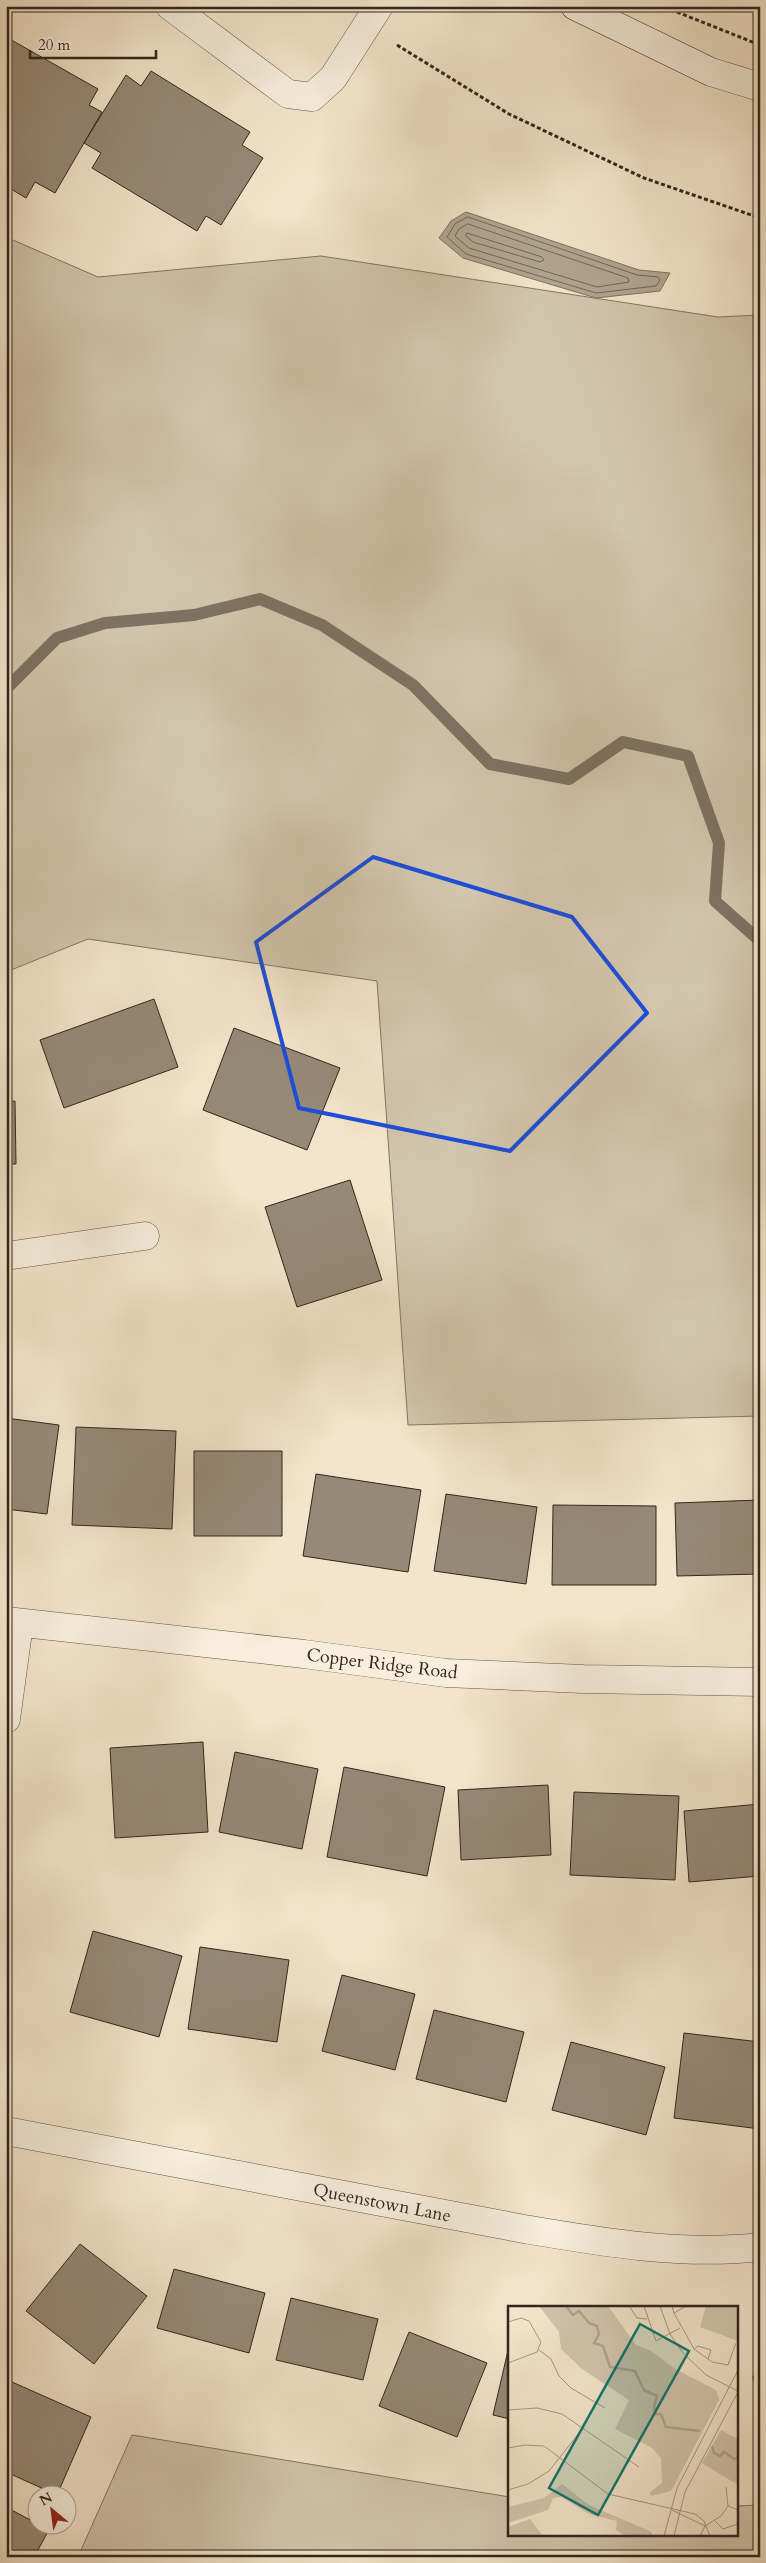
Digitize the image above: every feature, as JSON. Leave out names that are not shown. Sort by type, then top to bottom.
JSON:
[{"type":"street","points":[[170,6],[288,94],[312,97],[333,78],[372,17]]},
{"type":"street","points":[[575,6],[711,72],[760,87]]},
{"type":"street","points":[[6,1256],[145,1236]]},
{"type":"street","points":[[6,1719],[12,1623]]},
{"type":"street","name":"Copper Ridge Road","points":[[12,1623],[304,1654],[446,1673],[583,1679],[760,1682]]},
{"type":"street","name":"Queenstown Lane","points":[[6,2131],[524,2230],[608,2243],[684,2249],[760,2247]]},
{"type":"path","points":[[671,10],[760,45]]},
{"type":"path","points":[[372,17],[509,114],[644,178],[760,218]]},
{"type":"highlighted area","points":[[373,857],[572,917],[647,1013],[510,1151],[299,1108],[256,942]]},
{"type":"shaded area","points":[[6,237],[98,277],[321,256],[718,317],[760,315],[760,1416],[408,1425],[377,981],[88,939],[6,972]]},
{"type":"shaded area","points":[[132,2435],[508,2497],[508,2536],[738,2536],[738,2506],[760,2505],[760,2557],[78,2557]]},
{"type":"water","points":[[466,212],[639,270],[670,273],[660,291],[596,298],[463,258],[439,238],[451,221]]},
{"type":"building","points":[[6,37],[98,89],[89,105],[102,112],[55,193],[35,182],[26,198],[6,186]]},
{"type":"building","points":[[151,71],[250,132],[242,145],[263,158],[221,225],[206,216],[197,231],[92,168],[101,153],[84,143],[126,75],[141,86]]},
{"type":"building","points":[[154,999],[178,1067],[64,1108],[40,1040]]},
{"type":"building","points":[[234,1028],[340,1068],[307,1150],[203,1110]]},
{"type":"building","points":[[15,1101],[16,1164],[6,1164],[6,1102]]},
{"type":"building","points":[[350,1180],[382,1280],[297,1307],[265,1207]]},
{"type":"building","points":[[6,1418],[59,1425],[47,1514],[6,1509]]},
{"type":"building","points":[[76,1427],[176,1431],[172,1529],[72,1525]]},
{"type":"building","points":[[194,1451],[282,1451],[282,1536],[194,1536]]},
{"type":"building","points":[[316,1474],[421,1490],[408,1572],[303,1556]]},
{"type":"building","points":[[446,1494],[537,1507],[526,1584],[434,1571]]},
{"type":"building","points":[[760,1500],[760,1574],[677,1576],[675,1503]]},
{"type":"building","points":[[553,1505],[656,1506],[656,1585],[552,1585]]},
{"type":"building","points":[[203,1742],[208,1832],[115,1838],[110,1748]]},
{"type":"building","points":[[235,1752],[318,1769],[302,1849],[219,1832]]},
{"type":"building","points":[[344,1767],[445,1787],[427,1876],[327,1857]]},
{"type":"building","points":[[548,1785],[551,1855],[461,1860],[458,1790]]},
{"type":"building","points":[[574,1792],[679,1796],[675,1880],[570,1875]]},
{"type":"building","points":[[760,1804],[760,1876],[689,1882],[684,1811]]},
{"type":"building","points":[[93,1931],[182,1956],[159,2037],[70,2012]]},
{"type":"building","points":[[200,1947],[289,1960],[277,2042],[188,2029]]},
{"type":"building","points":[[342,1975],[415,1994],[395,2070],[322,2051]]},
{"type":"building","points":[[434,2010],[524,2032],[506,2102],[416,2079]]},
{"type":"building","points":[[684,2033],[760,2042],[760,2129],[674,2118]]},
{"type":"building","points":[[571,2042],[665,2067],[646,2135],[552,2110]]},
{"type":"building","points":[[80,2244],[147,2296],[94,2364],[26,2311]]},
{"type":"building","points":[[174,2269],[265,2293],[249,2353],[157,2328]]},
{"type":"building","points":[[291,2298],[378,2319],[363,2380],[276,2360]]},
{"type":"building","points":[[409,2332],[487,2363],[457,2437],[379,2406]]},
{"type":"building","points":[[508,2351],[508,2419],[493,2415]]},
{"type":"building","points":[[760,2375],[760,2409],[753,2376]]},
{"type":"building","points":[[12,2382],[91,2417],[61,2486],[37,2486],[6,2472],[6,2396]]},
{"type":"building","points":[[6,2507],[28,2519],[28,2536],[46,2536],[34,2557],[6,2557]]},
{"type":"waterway","points":[[6,689],[57,638],[105,623],[194,615],[260,599],[322,625],[413,685],[490,764],[569,779],[623,742],[688,756],[719,843],[715,901],[760,941]]}]
